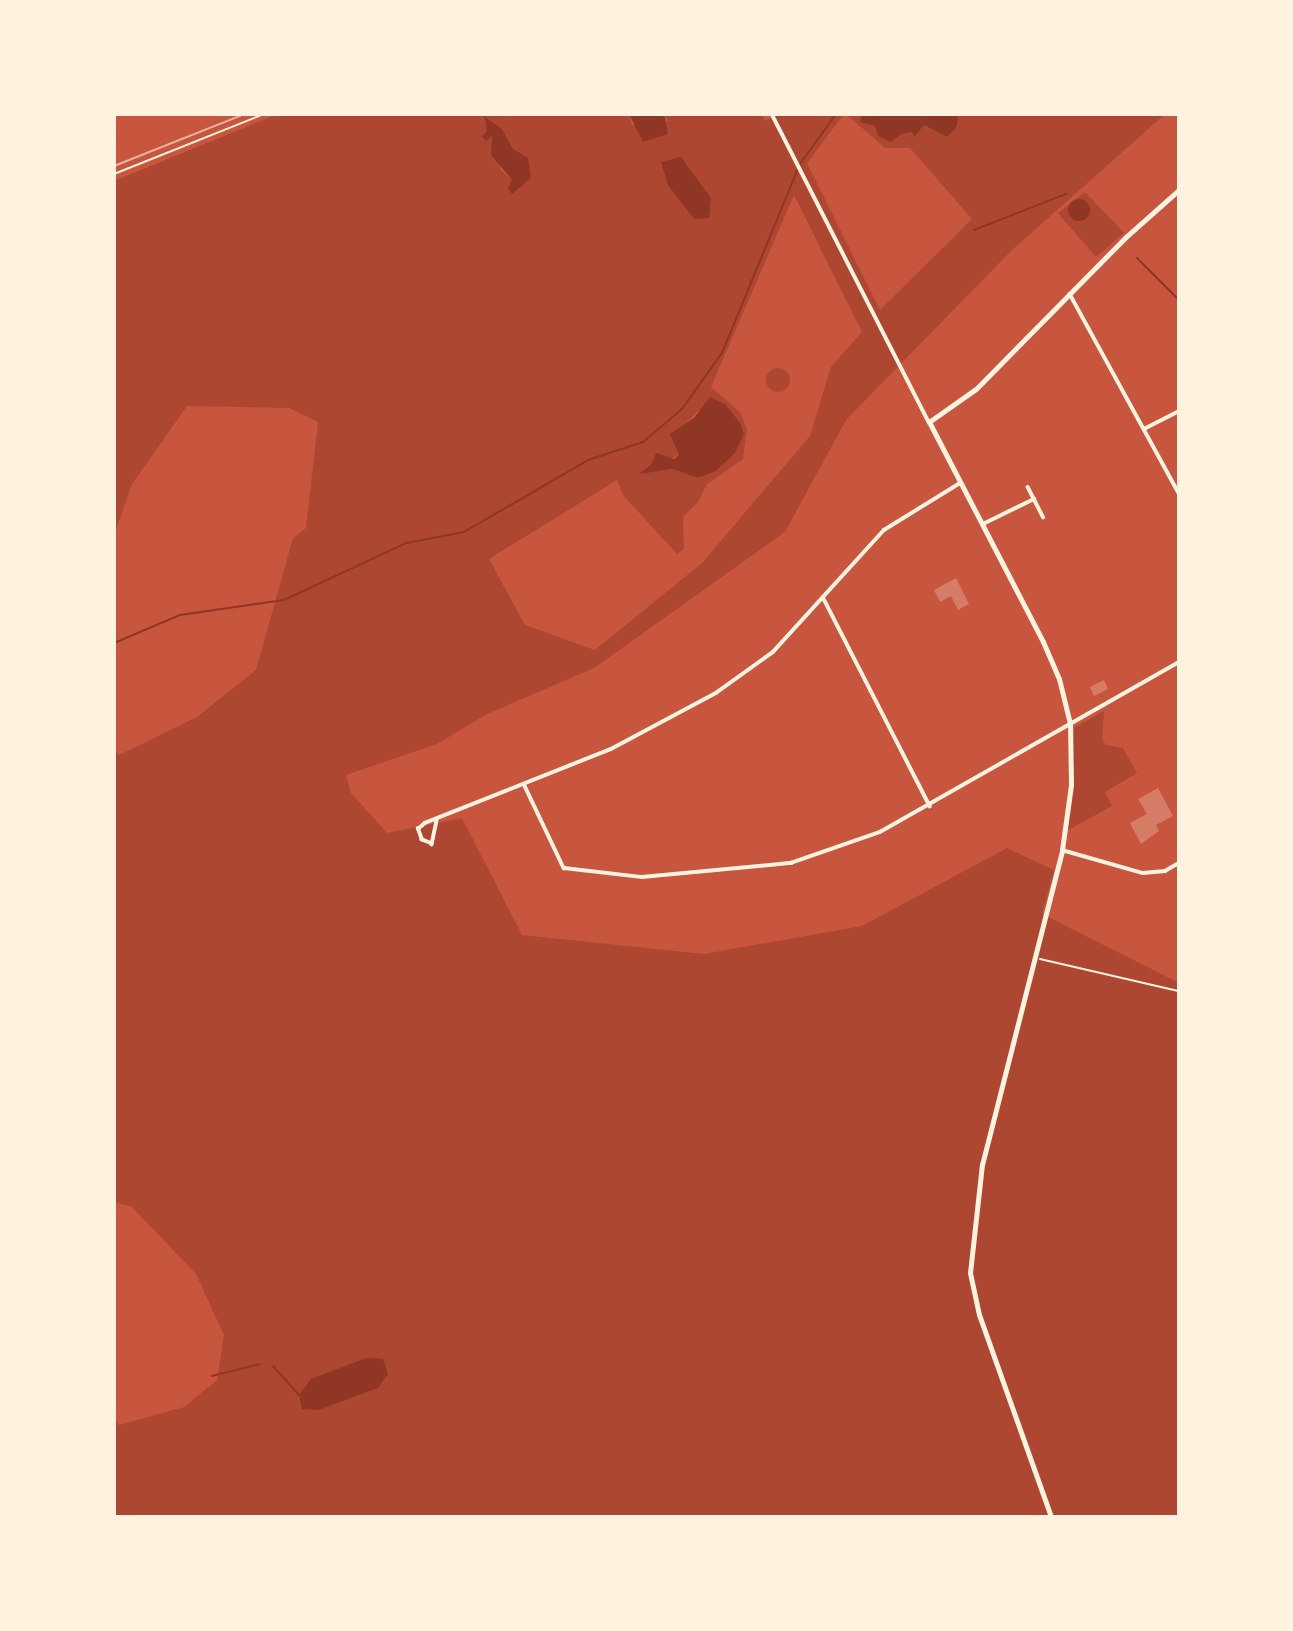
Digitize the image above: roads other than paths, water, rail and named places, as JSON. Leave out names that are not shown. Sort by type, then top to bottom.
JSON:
[{"type":"street","points":[[772,114],[983,524],[1059,679],[1070,724],[1071,785],[1062,850],[1032,958],[982,1165],[970,1273],[979,1315],[1051,1517]]},
{"type":"street","points":[[929,422],[976,389],[1179,190]]},
{"type":"street","points":[[1070,294],[1179,493]]},
{"type":"street","points":[[1144,429],[1179,411]]},
{"type":"street","points":[[437,821],[432,844],[422,840],[418,830],[437,821],[611,750],[716,694],[773,652],[884,530],[960,483]]},
{"type":"street","points":[[1028,487],[1043,517]]},
{"type":"street","points":[[983,524],[1034,499]]},
{"type":"street","points":[[823,597],[930,806]]},
{"type":"street","points":[[525,786],[564,868],[642,877],[791,863],[880,832],[1179,664]]},
{"type":"street","points":[[1062,850],[1143,873],[1165,871],[1179,863]]},
{"type":"waterway","points":[[800,164],[836,114]]},
{"type":"waterway","points":[[114,643],[180,615],[284,600],[406,543],[464,532],[588,460],[643,442],[682,409],[722,353],[798,169]]},
{"type":"waterway","points":[[974,230],[1066,194]]},
{"type":"waterway","points":[[1137,258],[1179,300]]},
{"type":"waterway","points":[[212,1376],[260,1364]]},
{"type":"waterway","points":[[273,1366],[299,1395]]},
{"type":"railway","points":[[114,166],[245,114]]}]
